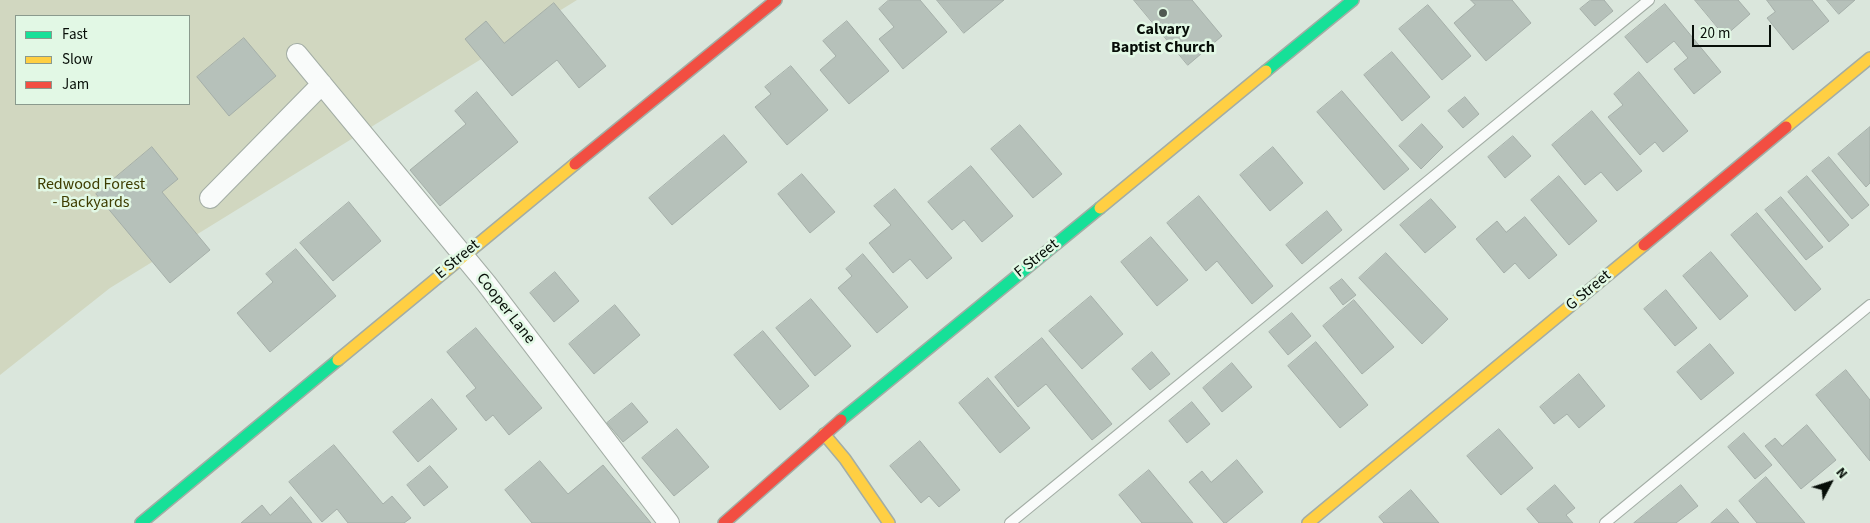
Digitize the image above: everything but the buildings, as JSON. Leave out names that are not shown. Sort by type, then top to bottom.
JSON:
[{"type":"street","name":"E Street","points":[[141,523],[776,0]]},
{"type":"street","name":"F Street","points":[[724,523],[824,434],[1353,0]]},
{"type":"street","name":"Cooper Lane","points":[[297,54],[462,257],[492,291],[669,523]]},
{"type":"street","name":"G Street","points":[[1308,523],[1870,58]]},
{"type":"street","points":[[210,198],[322,84]]},
{"type":"street","points":[[824,434],[845,459],[890,523]]},
{"type":"lane","points":[[1010,523],[1649,0]]},
{"type":"lane","points":[[1605,523],[1870,305]]},
{"type":"green space","name":"Redwood Forest - Backyards","points":[[0,0],[577,0],[110,288],[0,375]]},
{"type":"traffic: fast","points":[[1266,71],[1353,0]]},
{"type":"traffic: fast","points":[[841,420],[1100,208]]},
{"type":"traffic: fast","points":[[141,523],[338,360]]},
{"type":"traffic: slow","points":[[1786,127],[1870,58]]},
{"type":"traffic: slow","points":[[1100,208],[1266,71]]},
{"type":"traffic: slow","points":[[338,360],[575,164]]},
{"type":"traffic: slow","points":[[1308,523],[1644,245]]},
{"type":"traffic: slow","points":[[824,434],[845,459],[889,523]]},
{"type":"traffic: jam","points":[[575,164],[776,0]]},
{"type":"traffic: jam","points":[[1644,245],[1786,127]]},
{"type":"traffic: jam","points":[[724,523],[841,420]]},
{"type":"place","name":"Calvary Baptist Church","points":[[1163,13]]}]
